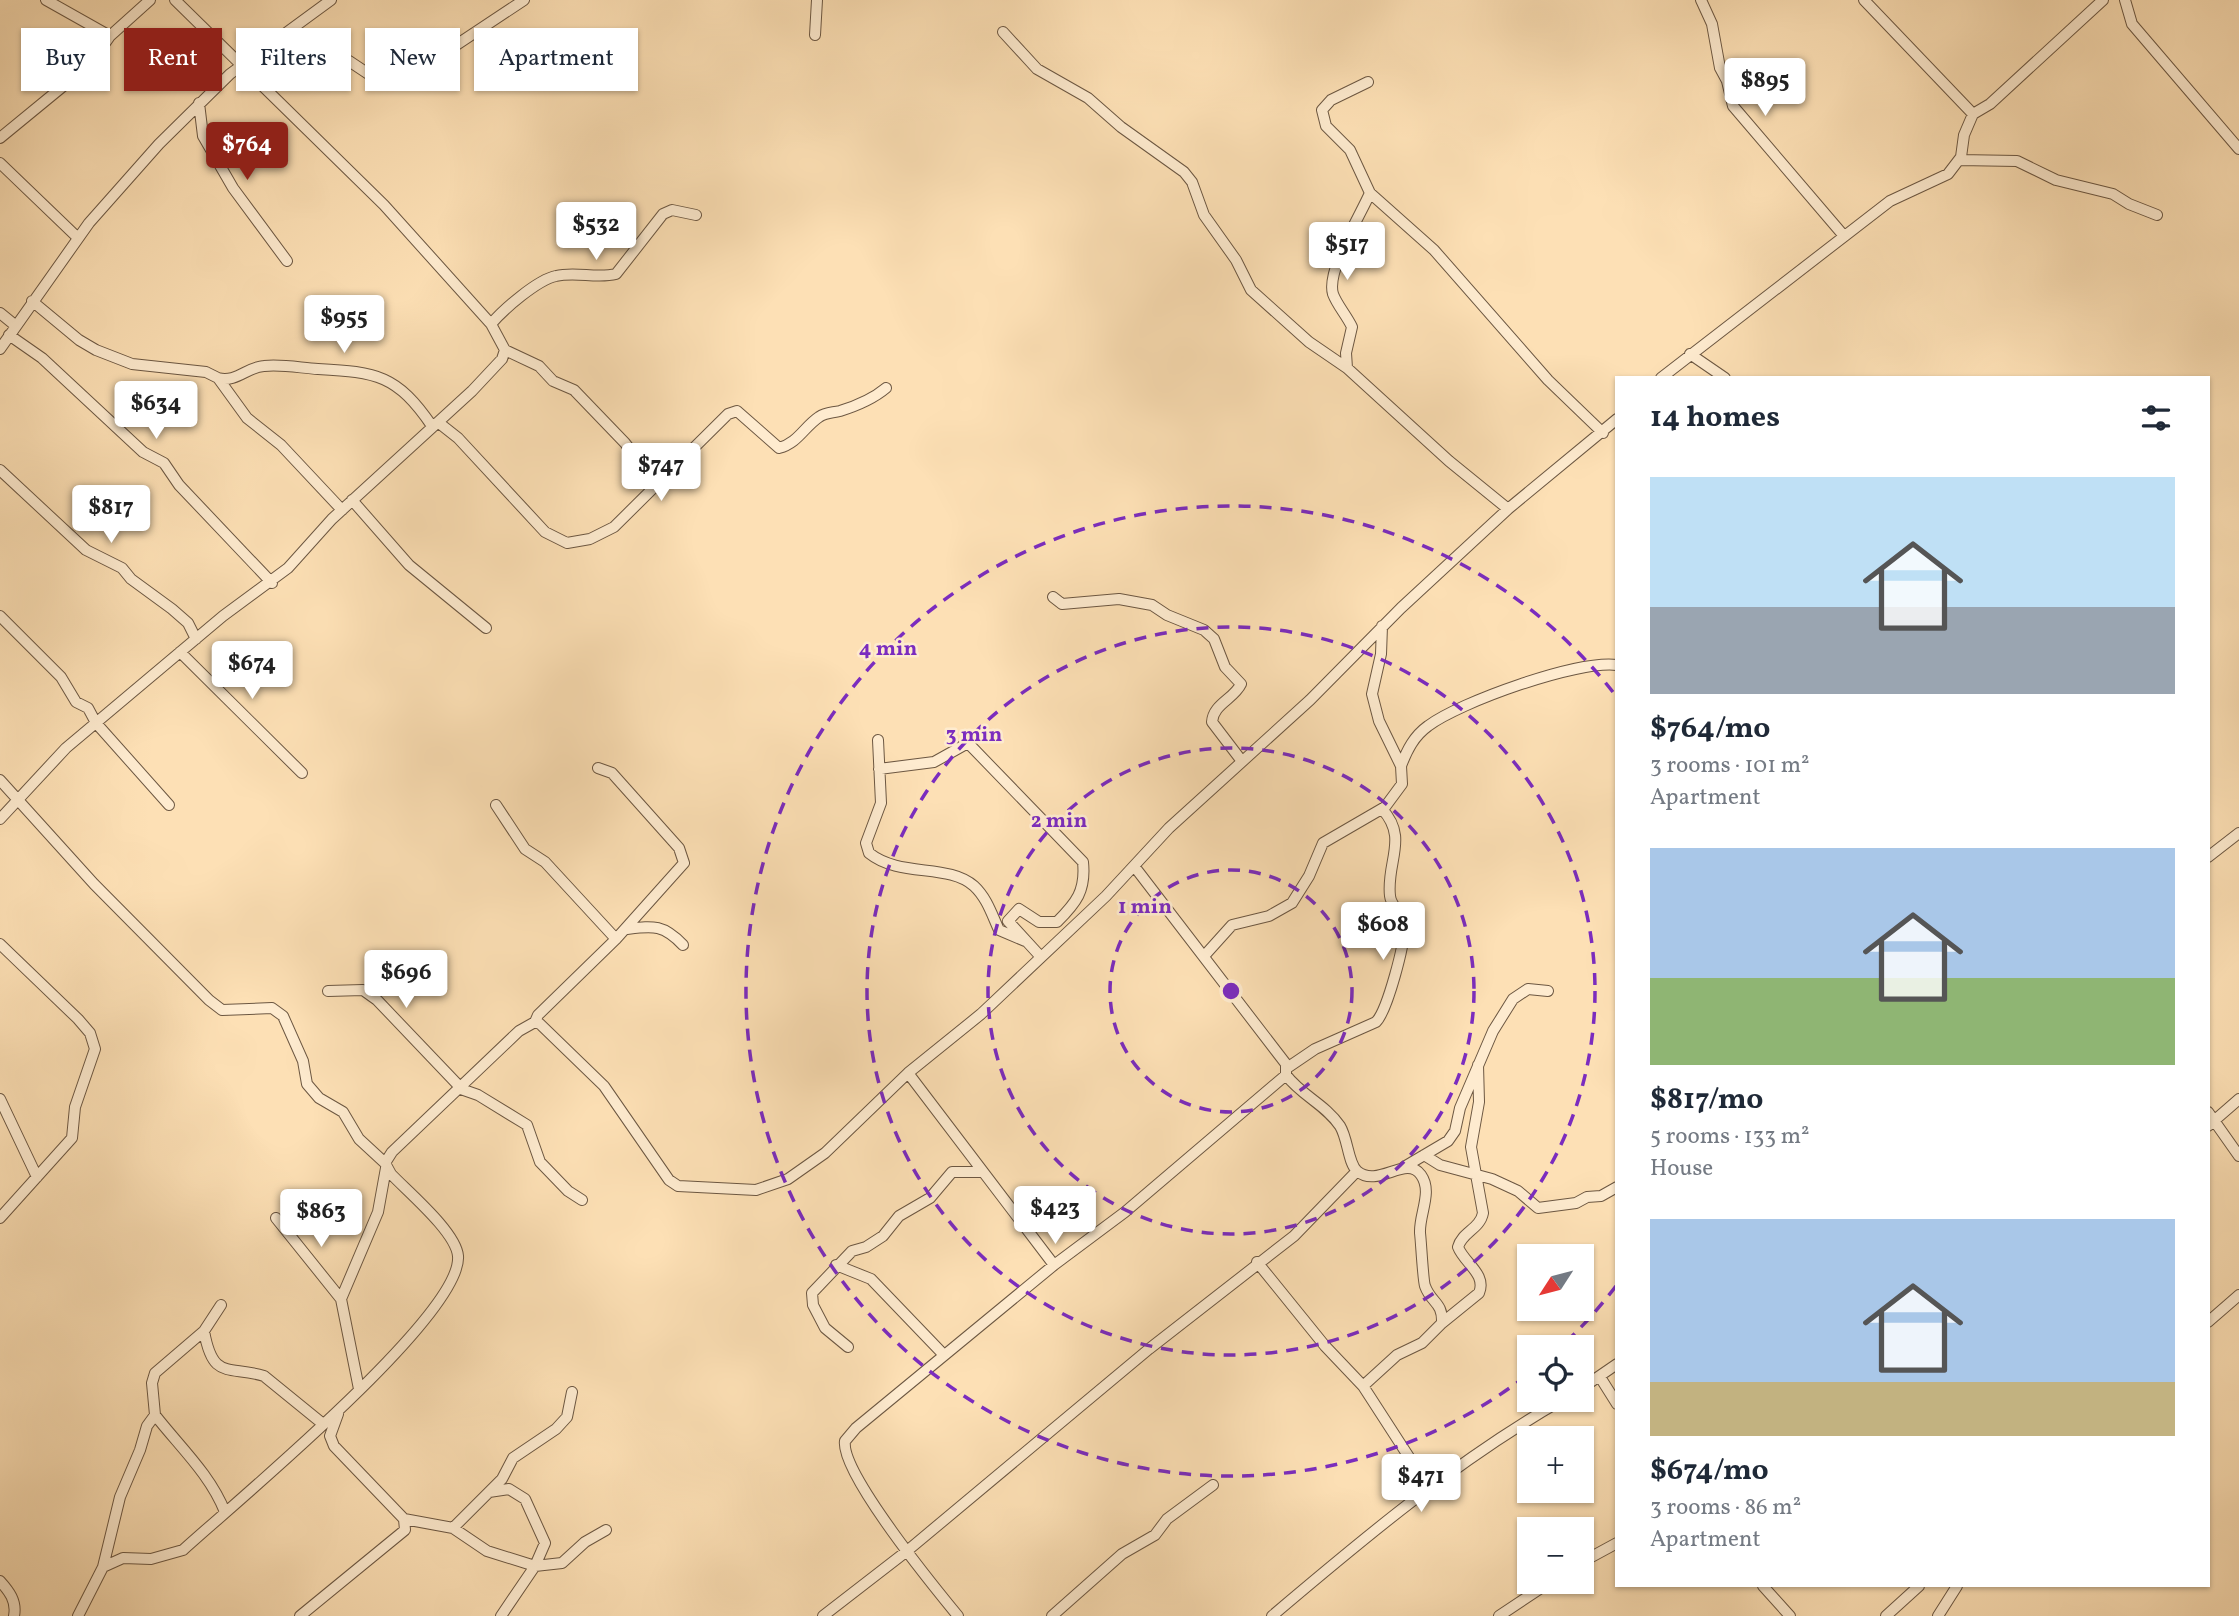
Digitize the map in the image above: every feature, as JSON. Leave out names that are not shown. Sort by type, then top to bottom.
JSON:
[{"type":"street","points":[[46,0],[96,28]]},
{"type":"street","points":[[110,36],[150,0]]},
{"type":"street","points":[[175,0],[236,63]]},
{"type":"street","points":[[351,62],[376,79],[388,85],[396,85],[524,0]]},
{"type":"street","points":[[815,35],[817,0]]},
{"type":"street","points":[[1702,0],[1712,24],[1720,68],[1727,81],[1733,106],[1844,236]]},
{"type":"street","points":[[1864,0],[1973,114]]},
{"type":"street","points":[[1663,376],[1890,201],[1948,174],[1959,160],[1964,135],[1973,114],[1990,104],[2103,0]]},
{"type":"street","points":[[2125,0],[2132,24],[2239,149]]},
{"type":"street","points":[[291,28],[324,2]]},
{"type":"street","points":[[1003,32],[1037,69],[1088,98],[1121,127],[1184,172],[1192,182],[1204,215],[1236,260],[1251,290],[1309,342],[1346,368],[1449,461],[1508,509]]},
{"type":"street","points":[[0,349],[78,238],[199,103],[236,71]]},
{"type":"street","points":[[1368,82],[1331,100],[1322,110],[1326,125],[1350,150],[1370,193],[1434,250],[1548,380],[1603,433]]},
{"type":"street","points":[[0,138],[57,91]]},
{"type":"street","points":[[265,91],[384,205],[491,324],[506,350],[539,366],[553,381],[574,390],[625,443],[657,485]]},
{"type":"street","points":[[199,103],[202,136],[233,188],[287,261]]},
{"type":"street","points":[[1959,160],[2017,161],[2056,180],[2113,194],[2129,204],[2157,215]]},
{"type":"street","points":[[0,163],[78,238]]},
{"type":"street","points":[[1346,368],[1352,327],[1334,296],[1331,284],[1336,266],[1370,193]]},
{"type":"street","points":[[491,324],[506,306],[555,276],[592,277],[616,274],[663,214],[673,211],[696,215]]},
{"type":"street","points":[[32,301],[79,340],[132,364],[206,372],[226,380],[265,366],[334,369],[379,375],[436,425],[458,438],[545,532],[558,541],[578,541],[603,534],[728,414],[737,411],[745,415],[779,448],[791,445],[817,418],[875,397],[886,388]]},
{"type":"street","points":[[0,313],[12,331],[143,452],[164,463],[179,485],[272,583]]},
{"type":"street","points":[[0,819],[66,748],[196,639],[272,583],[352,500],[436,425],[502,359],[506,350]]},
{"type":"street","points":[[1690,354],[1722,376]]},
{"type":"street","points":[[218,378],[247,418],[281,444],[342,510]]},
{"type":"street","points":[[535,1022],[580,1059],[604,1086],[669,1180],[688,1188],[757,1190],[788,1179],[825,1153],[908,1073],[981,1014],[1134,866],[1169,828],[1310,700],[1382,626],[1508,509],[1615,421]]},
{"type":"street","points":[[0,470],[86,550],[122,568],[131,579],[188,623],[196,639]]},
{"type":"street","points":[[352,500],[409,565],[486,628]]},
{"type":"street","points":[[1053,597],[1062,604],[1119,599],[1152,605],[1167,615],[1204,630],[1214,639],[1225,667],[1241,684],[1234,694],[1218,707],[1212,722],[1241,760]]},
{"type":"street","points":[[0,616],[61,677],[76,702],[88,708],[96,723],[170,805]]},
{"type":"street","points":[[1205,955],[1232,925],[1269,916],[1292,903],[1304,885],[1323,843],[1382,809],[1402,784],[1401,766],[1379,721],[1372,694],[1381,654],[1382,626]]},
{"type":"street","points":[[180,652],[302,773]]},
{"type":"street","points":[[1401,766],[1409,745],[1427,726],[1458,710],[1524,681],[1615,664]]},
{"type":"street","points":[[878,740],[881,803],[866,843],[869,853],[905,870],[957,877],[973,886],[986,901],[999,930],[1029,942]]},
{"type":"street","points":[[879,769],[934,762],[968,743],[1083,862],[1085,877],[1079,900],[1057,922],[1039,922],[1019,909],[1008,921],[1041,957]]},
{"type":"street","points":[[341,1299],[378,1212],[381,1183],[392,1152],[519,1031],[535,1022],[538,1015],[626,929],[684,863],[679,848],[612,773],[598,768]]},
{"type":"street","points":[[0,780],[94,884],[209,1000],[222,1010],[272,1008],[283,1016],[303,1061],[307,1084],[319,1098],[343,1112],[359,1139],[449,1235],[458,1259],[450,1281],[433,1309],[359,1389],[183,1550],[151,1559],[123,1558],[103,1567]]},
{"type":"street","points":[[496,805],[525,849],[545,862],[616,939]]},
{"type":"street","points":[[958,1616],[907,1551],[848,1464],[845,1441],[856,1428],[943,1354],[1125,1212],[1315,1049],[1376,1022],[1394,980],[1402,949],[1404,924],[1390,897],[1396,829],[1382,809]]},
{"type":"street","points":[[2210,855],[2239,833]]},
{"type":"street","points":[[1134,866],[1205,955],[1298,1091],[1332,1115],[1344,1133],[1351,1161],[1357,1171],[1376,1177],[1404,1167],[1448,1141],[1455,1131],[1478,1065],[1513,999],[1528,989],[1548,991]]},
{"type":"street","points":[[626,929],[659,927],[671,932],[683,945]]},
{"type":"street","points":[[0,944],[78,1019],[90,1034],[95,1049],[75,1107],[72,1138],[0,1218]]},
{"type":"street","points":[[328,991],[363,990],[377,1000],[458,1087],[478,1095],[527,1125],[540,1162],[568,1191],[582,1200]]},
{"type":"street","points":[[1363,1386],[1397,1355],[1422,1343],[1479,1293],[1482,1286],[1480,1278],[1458,1247],[1461,1239],[1481,1223],[1483,1213],[1475,1175],[1472,1132],[1478,1120],[1478,1065]]},
{"type":"street","points":[[908,1073],[1054,1265]]},
{"type":"street","points":[[0,1099],[37,1177]]},
{"type":"street","points":[[2239,1099],[2211,1119],[2239,1156]]},
{"type":"street","points":[[1424,1155],[1440,1165],[1518,1191],[1538,1208],[1576,1203],[1615,1189]]},
{"type":"street","points":[[1404,1167],[1413,1168],[1422,1175],[1426,1188],[1421,1217],[1424,1284],[1441,1307],[1442,1323]]},
{"type":"street","points":[[823,1616],[907,1551],[1257,1262],[1294,1236],[1357,1171]]},
{"type":"street","points":[[848,1347],[825,1328],[813,1305],[812,1293],[852,1251],[866,1247],[883,1236],[899,1216],[930,1198],[952,1172],[983,1172]]},
{"type":"street","points":[[276,1218],[341,1299],[359,1389]]},
{"type":"street","points":[[1257,1262],[1325,1346],[1363,1386],[1430,1488]]},
{"type":"street","points":[[836,1265],[871,1279],[943,1354]]},
{"type":"street","points":[[2210,1320],[2239,1295]]},
{"type":"street","points":[[220,1306],[204,1331],[155,1373],[152,1383],[155,1415],[173,1438],[189,1452],[195,1468],[217,1493],[225,1511]]},
{"type":"street","points":[[204,1331],[212,1360],[222,1369],[237,1374],[252,1373],[264,1376],[323,1424]]},
{"type":"street","points":[[1594,1381],[1615,1366]]},
{"type":"street","points":[[1600,1377],[1615,1401]]},
{"type":"street","points":[[453,1528],[502,1479],[513,1458],[556,1429],[567,1417],[572,1392]]},
{"type":"street","points":[[341,1408],[330,1436],[334,1446],[404,1519],[453,1528],[487,1551],[535,1566],[562,1563],[592,1536],[606,1530]]},
{"type":"street","points":[[1272,1616],[1430,1488],[1503,1434],[1541,1412]]},
{"type":"street","points":[[78,1616],[103,1567],[120,1497],[140,1450],[146,1426],[155,1415]]},
{"type":"street","points":[[1052,1616],[1122,1554],[1155,1535],[1167,1519],[1213,1485]]},
{"type":"street","points":[[487,1493],[509,1489],[525,1499],[545,1543],[535,1566],[501,1616]]},
{"type":"street","points":[[300,1616],[405,1530],[404,1519]]},
{"type":"street","points":[[1594,1555],[1615,1544]]},
{"type":"street","points":[[0,1581],[10,1592],[16,1607],[15,1616]]},
{"type":"street","points":[[1764,1587],[1790,1616]]},
{"type":"street","points":[[1886,1616],[1918,1587]]},
{"type":"street","points":[[1938,1616],[1956,1587]]},
{"type":"street","points":[[1499,1616],[1532,1594]]}]
